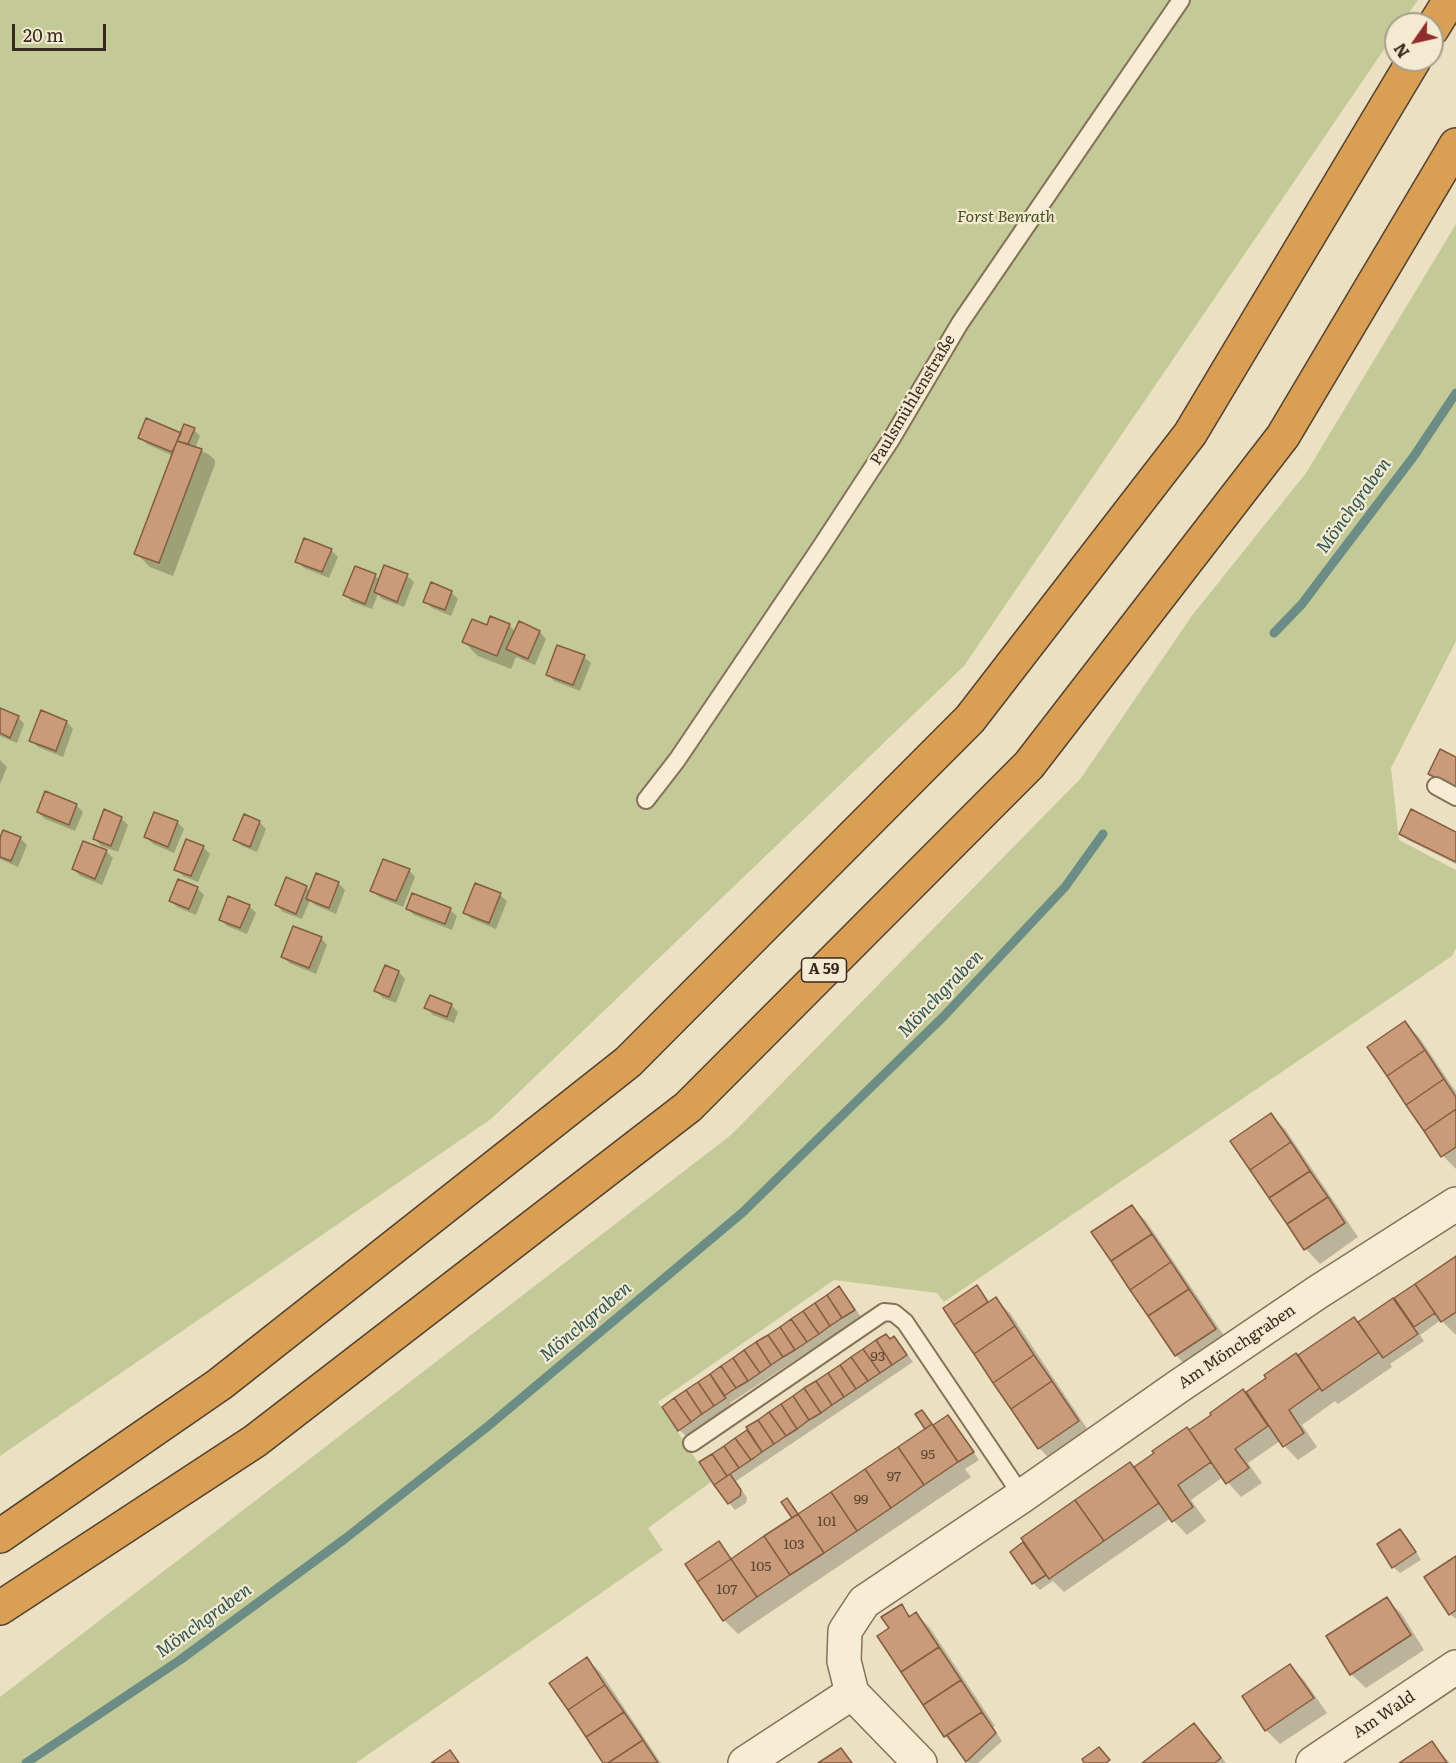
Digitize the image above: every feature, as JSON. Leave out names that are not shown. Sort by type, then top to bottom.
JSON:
[{"type":"highway","points":[[0,1536],[220,1383],[628,1062],[970,719],[1190,434],[1407,72]]},
{"type":"highway","name":"A 59","points":[[0,1608],[255,1441],[688,1107],[1021,773],[1037,756],[1283,436],[1456,145]]},
{"type":"street","name":"Am Mönchgraben","points":[[920,1763],[852,1693],[843,1661],[845,1631],[864,1602],[1318,1292],[1456,1203]]},
{"type":"street","name":"Am Wald","points":[[1313,1763],[1456,1667]]},
{"type":"street","points":[[745,1763],[852,1693]]},
{"type":"lane","name":"Paulsmühlenstraße","points":[[646,800],[677,760],[892,438],[960,323],[1181,0]]},
{"type":"lane","points":[[1436,786],[1456,796]]},
{"type":"lane","points":[[692,1443],[884,1312],[894,1313],[905,1322],[1022,1496]]},
{"type":"green space","name":"Forst Benrath","points":[[0,0],[1418,0],[1410,12],[1384,12],[1384,50],[964,666],[491,1119],[0,1456]]},
{"type":"green space","points":[[1456,224],[1456,641],[1391,768],[1399,840],[1456,870],[1456,948],[1452,956],[944,1302],[937,1293],[834,1280],[658,1402],[711,1482],[648,1528],[663,1550],[356,1763],[0,1763],[0,1697],[731,1135],[1081,778],[1191,617],[1306,473]]},
{"type":"building","points":[[146,418],[181,433],[172,452],[138,438]]},
{"type":"building","points":[[184,424],[195,428],[188,444],[177,441]]},
{"type":"building","points":[[177,441],[202,449],[159,563],[134,554]]},
{"type":"building","points":[[304,538],[332,549],[322,572],[295,562]]},
{"type":"building","points":[[384,565],[408,574],[397,602],[374,592]]},
{"type":"building","points":[[355,566],[376,574],[365,604],[343,595]]},
{"type":"building","points":[[431,582],[452,591],[445,610],[423,602]]},
{"type":"building","points":[[490,616],[510,624],[497,656],[462,642],[472,619],[487,625]]},
{"type":"building","points":[[519,621],[540,631],[528,659],[506,649]]},
{"type":"building","points":[[557,645],[585,655],[573,685],[546,675]]},
{"type":"building","points":[[0,708],[19,716],[10,738],[0,733]]},
{"type":"building","points":[[41,710],[67,721],[56,751],[29,741]]},
{"type":"building","points":[[1440,749],[1456,757],[1456,788],[1428,774]]},
{"type":"building","points":[[45,791],[77,804],[69,825],[37,812]]},
{"type":"building","points":[[104,809],[122,817],[111,846],[93,839]]},
{"type":"building","points":[[1411,809],[1456,832],[1456,862],[1399,834]]},
{"type":"building","points":[[154,812],[178,821],[168,847],[144,837]]},
{"type":"building","points":[[244,814],[260,821],[250,847],[233,840]]},
{"type":"building","points":[[3,830],[21,837],[11,861],[0,857],[0,838]]},
{"type":"building","points":[[186,839],[204,846],[191,876],[174,870]]},
{"type":"building","points":[[83,841],[107,850],[95,879],[72,869]]},
{"type":"building","points":[[383,859],[410,869],[396,901],[370,891]]},
{"type":"building","points":[[316,873],[339,882],[329,908],[306,899]]},
{"type":"building","points":[[286,877],[307,886],[296,914],[275,905]]},
{"type":"building","points":[[178,879],[198,887],[189,909],[169,901]]},
{"type":"building","points":[[475,883],[501,893],[489,923],[463,913]]},
{"type":"building","points":[[412,893],[451,908],[445,924],[406,909]]},
{"type":"building","points":[[228,896],[250,905],[240,928],[219,920]]},
{"type":"building","points":[[293,926],[322,937],[309,968],[281,957]]},
{"type":"building","points":[[385,965],[399,971],[389,997],[374,991]]},
{"type":"building","points":[[430,995],[452,1004],[447,1017],[424,1008]]},
{"type":"building","points":[[1405,1021],[1425,1050],[1387,1076],[1367,1047]]},
{"type":"building","points":[[1425,1050],[1444,1079],[1406,1105],[1387,1076]]},
{"type":"building","points":[[1444,1079],[1456,1097],[1456,1109],[1424,1131],[1406,1105]]},
{"type":"building","points":[[1456,1109],[1456,1147],[1441,1157],[1424,1131]]},
{"type":"building","points":[[1271,1113],[1291,1142],[1250,1170],[1230,1141]]},
{"type":"building","points":[[1291,1142],[1310,1171],[1269,1198],[1250,1170]]},
{"type":"building","points":[[1310,1171],[1328,1197],[1287,1224],[1269,1198]]},
{"type":"building","points":[[1328,1197],[1345,1223],[1304,1250],[1287,1224]]},
{"type":"building","points":[[1132,1205],[1152,1234],[1111,1261],[1091,1232]]},
{"type":"building","points":[[1152,1234],[1171,1262],[1130,1290],[1111,1261]]},
{"type":"building","points":[[1456,1256],[1456,1312],[1441,1322],[1415,1284]]},
{"type":"building","points":[[1171,1262],[1189,1289],[1148,1316],[1130,1290]]},
{"type":"building","points":[[1415,1284],[1435,1313],[1414,1327],[1394,1298]]},
{"type":"building","points":[[977,1285],[988,1302],[954,1325],[943,1308]]},
{"type":"building","points":[[839,1286],[855,1310],[842,1318],[827,1295]]},
{"type":"building","points":[[1189,1289],[1216,1329],[1175,1356],[1148,1316]]},
{"type":"building","points":[[827,1295],[842,1318],[830,1326],[815,1303]]},
{"type":"building","points":[[996,1297],[1015,1326],[974,1354],[954,1325]]},
{"type":"building","points":[[1393,1298],[1418,1334],[1383,1358],[1358,1322]]},
{"type":"building","points":[[815,1303],[830,1326],[819,1334],[803,1311]]},
{"type":"building","points":[[803,1311],[819,1334],[807,1342],[791,1319]]},
{"type":"building","points":[[1354,1317],[1379,1352],[1322,1391],[1298,1355]]},
{"type":"building","points":[[791,1319],[807,1342],[795,1350],[780,1327]]},
{"type":"building","points":[[1015,1326],[1034,1355],[993,1383],[974,1354]]},
{"type":"building","points":[[780,1327],[795,1350],[783,1357],[768,1335]]},
{"type":"building","points":[[886,1334],[890,1339],[894,1336],[907,1355],[892,1365],[876,1340]]},
{"type":"building","points":[[768,1335],[783,1357],[771,1365],[756,1342]]},
{"type":"building","points":[[876,1340],[892,1365],[880,1373],[863,1349]]},
{"type":"building","points":[[756,1342],[771,1365],[760,1373],[744,1350]]},
{"type":"building","points":[[863,1349],[880,1373],[868,1381],[851,1357]]},
{"type":"building","points":[[744,1350],[760,1373],[748,1381],[733,1358]]},
{"type":"building","points":[[1296,1353],[1320,1388],[1289,1410],[1304,1433],[1283,1447],[1246,1392],[1266,1378],[1264,1375]]},
{"type":"building","points":[[1034,1355],[1052,1381],[1011,1409],[993,1383]]},
{"type":"building","points":[[851,1357],[868,1381],[856,1389],[840,1365]]},
{"type":"building","points":[[733,1358],[748,1381],[736,1388],[721,1366]]},
{"type":"building","points":[[840,1365],[856,1389],[844,1397],[828,1373]]},
{"type":"building","points":[[721,1366],[736,1388],[724,1396],[710,1374]]},
{"type":"building","points":[[828,1373],[844,1397],[832,1405],[816,1381]]},
{"type":"building","points":[[710,1374],[726,1398],[714,1406],[698,1382]]},
{"type":"building","points":[[816,1381],[832,1405],[821,1413],[804,1388]]},
{"type":"building","points":[[1052,1381],[1079,1421],[1038,1449],[1011,1409]]},
{"type":"building","points":[[698,1382],[714,1406],[702,1414],[686,1390]]},
{"type":"building","points":[[804,1388],[821,1413],[809,1420],[793,1396]]},
{"type":"building","points":[[1243,1389],[1268,1426],[1235,1449],[1249,1468],[1226,1484],[1189,1430]]},
{"type":"building","points":[[686,1390],[702,1414],[691,1422],[674,1398]]},
{"type":"building","points":[[793,1396],[809,1420],[797,1429],[781,1404]]},
{"type":"building","points":[[674,1398],[691,1422],[678,1431],[662,1407]]},
{"type":"building","points":[[781,1404],[797,1429],[786,1436],[769,1412]]},
{"type":"building","points":[[922,1410],[932,1424],[925,1429],[915,1414]]},
{"type":"building","points":[[769,1412],[786,1436],[774,1444],[758,1420]]},
{"type":"building","points":[[948,1415],[974,1452],[958,1462],[933,1425]]},
{"type":"building","points":[[758,1420],[774,1444],[762,1452],[746,1427]]},
{"type":"building","points":[[932,1424],[958,1462],[924,1485],[898,1447]]},
{"type":"building","points":[[1187,1427],[1211,1462],[1178,1485],[1193,1507],[1172,1522],[1134,1467],[1154,1453],[1152,1451]]},
{"type":"building","points":[[747,1430],[762,1452],[751,1460],[735,1438]]},
{"type":"building","points":[[735,1438],[751,1460],[739,1468],[724,1446]]},
{"type":"building","points":[[724,1446],[739,1468],[727,1476],[712,1454]]},
{"type":"building","points":[[898,1447],[924,1485],[891,1508],[865,1469]]},
{"type":"building","points":[[712,1454],[727,1476],[714,1485],[699,1462]]},
{"type":"building","points":[[1130,1462],[1159,1503],[1104,1541],[1075,1500]]},
{"type":"building","points":[[865,1469],[891,1508],[857,1531],[831,1492]]},
{"type":"building","points":[[730,1474],[741,1490],[740,1496],[728,1504],[714,1485]]},
{"type":"building","points":[[831,1492],[857,1531],[824,1553],[798,1514]]},
{"type":"building","points":[[787,1498],[798,1514],[792,1518],[781,1502]]},
{"type":"building","points":[[1075,1500],[1104,1541],[1049,1579],[1021,1538]]},
{"type":"building","points":[[798,1514],[824,1553],[790,1575],[764,1536]]},
{"type":"building","points":[[1400,1529],[1416,1552],[1392,1568],[1377,1544]]},
{"type":"building","points":[[764,1536],[790,1575],[757,1597],[731,1559]]},
{"type":"building","points":[[719,1541],[731,1559],[697,1582],[685,1564]]},
{"type":"building","points":[[1023,1542],[1046,1575],[1032,1584],[1010,1552]]},
{"type":"building","points":[[1456,1556],[1456,1610],[1449,1615],[1424,1577]]},
{"type":"building","points":[[731,1559],[757,1597],[723,1621],[697,1582]]},
{"type":"building","points":[[1387,1597],[1411,1635],[1350,1675],[1326,1636]]},
{"type":"building","points":[[902,1604],[909,1617],[916,1612],[939,1647],[901,1672],[877,1636],[889,1628],[881,1617]]},
{"type":"building","points":[[939,1647],[961,1680],[923,1705],[901,1672]]},
{"type":"building","points":[[587,1657],[605,1685],[568,1710],[549,1683]]},
{"type":"building","points":[[1290,1664],[1314,1698],[1265,1731],[1242,1696]]},
{"type":"building","points":[[961,1680],[982,1712],[944,1737],[923,1705]]},
{"type":"building","points":[[605,1685],[624,1712],[586,1737],[568,1710]]},
{"type":"building","points":[[624,1712],[643,1740],[608,1763],[603,1763],[586,1737]]},
{"type":"building","points":[[982,1712],[996,1733],[966,1762],[947,1735]]},
{"type":"building","points":[[1194,1723],[1221,1758],[1215,1763],[1142,1763]]},
{"type":"building","points":[[643,1740],[658,1763],[608,1763]]},
{"type":"building","points":[[1432,1741],[1447,1763],[1399,1763]]},
{"type":"building","points":[[1099,1747],[1110,1760],[1106,1763],[1084,1763],[1082,1759]]},
{"type":"building","points":[[841,1748],[852,1763],[818,1763]]},
{"type":"building","points":[[450,1750],[459,1763],[431,1763]]},
{"type":"waterway","name":"Mönchgraben","points":[[1274,633],[1302,604],[1414,456],[1456,393]]},
{"type":"waterway","name":"Mönchgraben","points":[[26,1763],[180,1660],[346,1538],[487,1427],[742,1213],[944,1016],[1065,887],[1103,834]]}]
